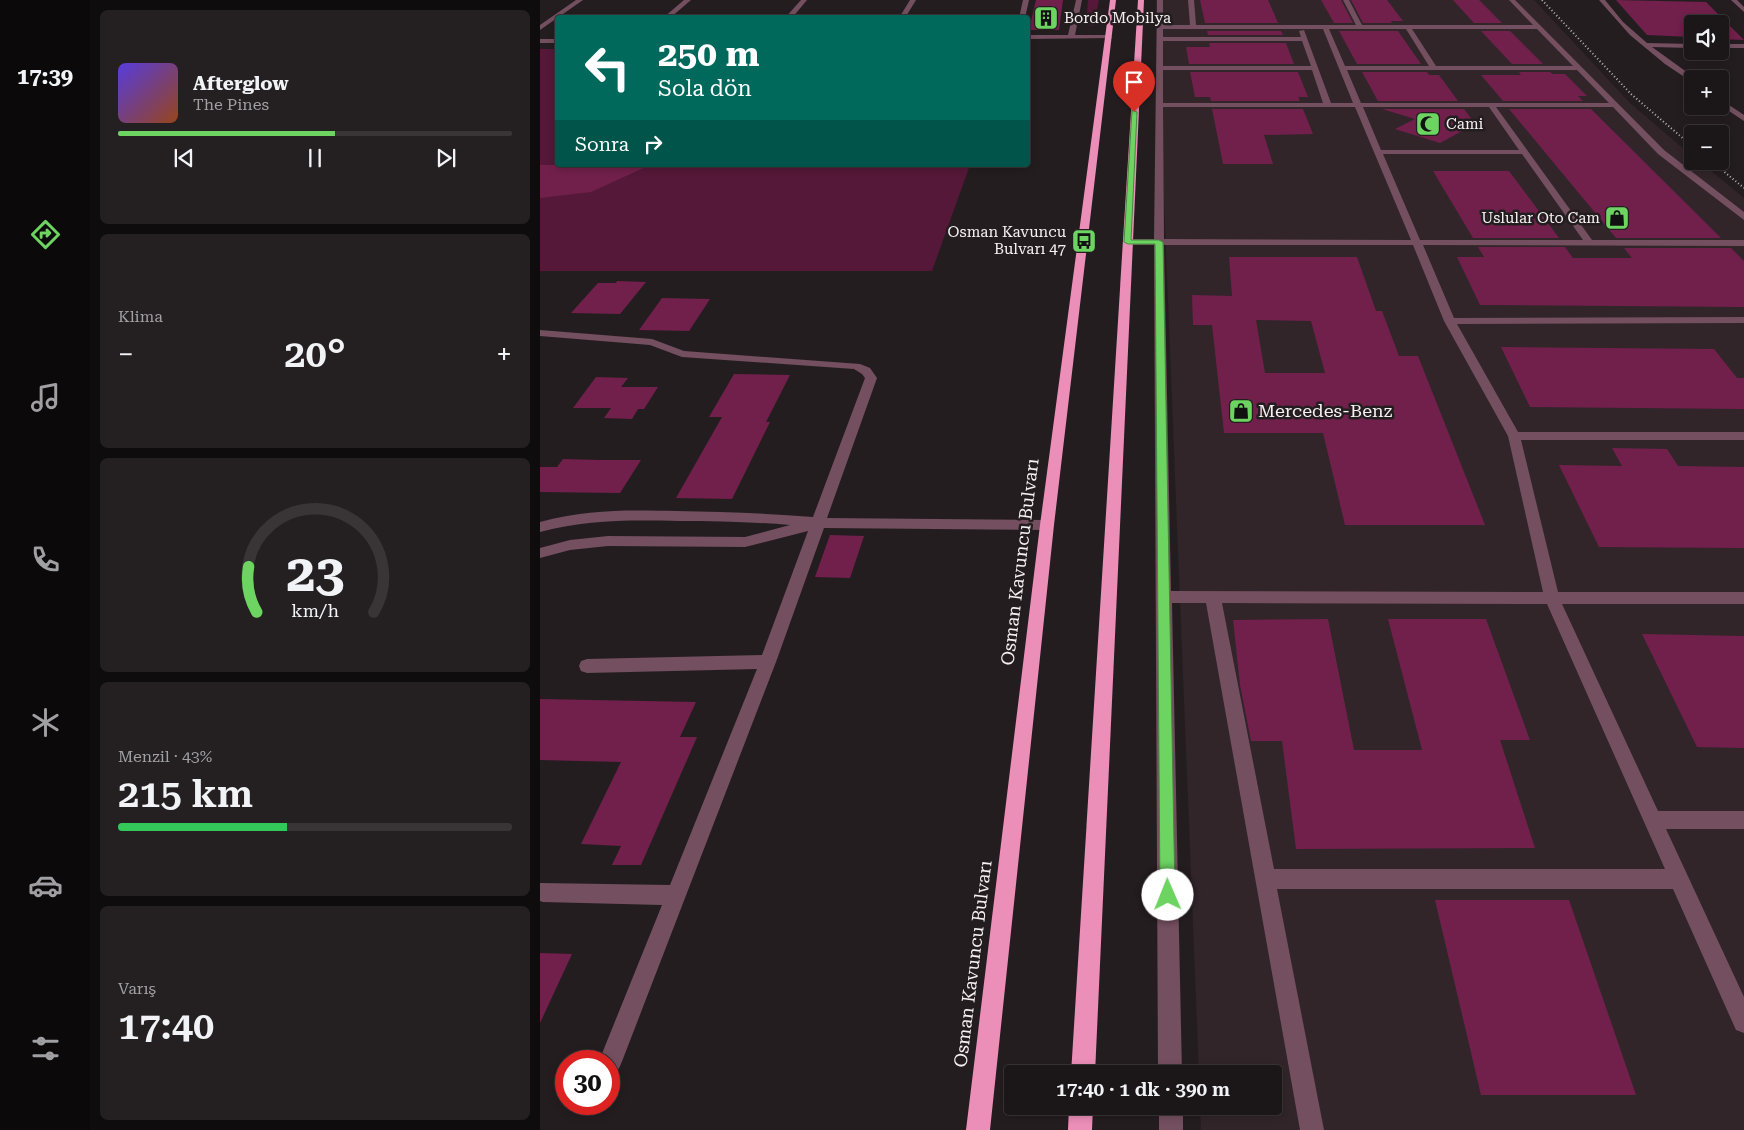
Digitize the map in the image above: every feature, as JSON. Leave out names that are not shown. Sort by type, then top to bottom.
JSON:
[{"type":"highway","name":"Osman Kavuncu Bulvarı","points":[[978,1130],[1048,525],[1113,0]]},
{"type":"highway","points":[[1083,1065],[1140,0]]},
{"type":"highway","points":[[1080,1130],[1081,1115]]},
{"type":"street","points":[[559,15],[580,0]]},
{"type":"street","points":[[670,15],[688,0]]},
{"type":"street","points":[[791,15],[804,0]]},
{"type":"street","points":[[904,15],[913,0]]},
{"type":"street","points":[[1023,15],[1026,0]]},
{"type":"street","points":[[1072,37],[1078,0]]},
{"type":"street","points":[[1160,0],[1159,242],[1170,1065]]},
{"type":"street","points":[[1191,0],[1193,27]]},
{"type":"street","points":[[1346,0],[1360,27]]},
{"type":"street","points":[[1512,0],[1661,152],[1744,217]]},
{"type":"street","points":[[1602,0],[1645,46],[1684,74]]},
{"type":"street","points":[[1734,0],[1744,10]]},
{"type":"street","points":[[540,28],[555,18]]},
{"type":"street","points":[[1160,33],[1193,27],[1539,27]]},
{"type":"street","points":[[1300,27],[1328,105]]},
{"type":"street","points":[[1408,27],[1434,68]]},
{"type":"street","points":[[1325,28],[1450,321],[1514,436],[1552,598],[1744,1022]]},
{"type":"street","points":[[1160,33],[1305,39]]},
{"type":"street","points":[[1030,37],[1109,37]]},
{"type":"street","points":[[540,41],[555,41]]},
{"type":"street","points":[[1645,46],[1684,46]]},
{"type":"street","points":[[1729,46],[1744,46]]},
{"type":"street","points":[[1160,68],[1315,68]]},
{"type":"street","points":[[1343,68],[1579,68]]},
{"type":"street","points":[[1160,104],[1615,105]]},
{"type":"street","points":[[1491,105],[1589,242]]},
{"type":"street","points":[[1729,108],[1744,119]]},
{"type":"street","points":[[1378,152],[1525,152]]},
{"type":"street","points":[[1128,242],[1744,242]]},
{"type":"street","points":[[1450,321],[1744,320]]},
{"type":"street","points":[[540,333],[652,342],[682,354],[856,366],[866,371],[871,378],[870,386],[768,662],[615,1050]]},
{"type":"street","points":[[1514,436],[1744,436]]},
{"type":"street","points":[[540,527],[570,520],[609,515],[755,517],[819,523],[1048,525]]},
{"type":"street","points":[[540,553],[570,545],[608,540],[745,542],[819,523]]},
{"type":"street","points":[[1164,597],[1744,598]]},
{"type":"street","points":[[1213,597],[1312,1130]]},
{"type":"street","points":[[587,666],[768,662]]},
{"type":"street","points":[[1652,820],[1744,820]]},
{"type":"street","points":[[1265,878],[1679,879]]},
{"type":"street","points":[[543,892],[676,895]]},
{"type":"street","points":[[1171,1115],[1171,1130]]},
{"type":"shaded area","points":[[1088,0],[1099,0],[1094,26],[1086,25]]},
{"type":"shaded area","points":[[1156,0],[1534,0],[1630,103],[1684,149],[1684,170],[1710,170],[1744,198],[1744,1130],[1201,1130],[1200,1115],[1282,1115],[1282,1065],[1199,1065]]},
{"type":"shaded area","points":[[540,49],[555,49],[555,167],[969,167],[932,271],[540,271]]},
{"type":"building","name":"Bordo Mobilya","points":[[1036,0],[1063,0],[1059,30],[1030,30]]},
{"type":"building","points":[[1200,0],[1268,0],[1278,23],[1205,23]]},
{"type":"building","points":[[1321,0],[1341,0],[1353,23],[1334,23]]},
{"type":"building","points":[[1351,0],[1387,0],[1403,21],[1363,23]]},
{"type":"building","points":[[1453,0],[1479,0],[1502,23],[1474,23]]},
{"type":"building","points":[[1616,0],[1706,2],[1719,15],[1684,15],[1684,37],[1647,35]]},
{"type":"building","points":[[1729,25],[1744,40],[1729,39]]},
{"type":"building","points":[[1207,31],[1281,31],[1283,35],[1208,35]]},
{"type":"building","points":[[1339,31],[1398,31],[1421,64],[1357,64]]},
{"type":"building","points":[[1481,31],[1510,31],[1543,64],[1512,64]]},
{"type":"building","points":[[1209,43],[1286,43],[1294,64],[1189,64],[1186,47],[1210,47]]},
{"type":"building","points":[[1190,72],[1298,72],[1308,97],[1298,97],[1300,101],[1211,101],[1210,97],[1195,97]]},
{"type":"building","points":[[1362,72],[1427,72],[1429,75],[1439,75],[1458,101],[1378,101]]},
{"type":"building","points":[[1519,72],[1565,74],[1587,96],[1578,96],[1583,101],[1503,101],[1481,75],[1521,75]]},
{"type":"building","points":[[1212,109],[1303,109],[1313,134],[1264,135],[1273,164],[1223,164]]},
{"type":"building","points":[[1382,109],[1464,109],[1475,124],[1440,143],[1395,129],[1415,119]]},
{"type":"building","points":[[1509,109],[1591,109],[1721,238],[1616,238]]},
{"type":"building","points":[[540,165],[555,165],[555,167],[646,167],[591,192],[540,198]]},
{"type":"building","points":[[1433,171],[1509,171],[1559,238],[1473,238]]},
{"type":"building","points":[[1478,247],[1565,247],[1573,258],[1632,258],[1624,248],[1731,248],[1744,261],[1744,307],[1480,305],[1457,257],[1484,257]]},
{"type":"building","points":[[1229,257],[1357,257],[1376,311],[1382,311],[1399,356],[1418,356],[1485,525],[1345,525],[1323,433],[1224,433],[1212,325],[1193,325],[1192,295],[1232,296]],"holes":[[[1256,320],[1311,321],[1325,373],[1265,373]]]},
{"type":"building","points":[[617,281],[646,282],[620,314],[571,313],[598,283],[616,283]]},
{"type":"building","points":[[662,298],[710,299],[689,331],[639,330]]},
{"type":"building","points":[[1501,347],[1714,349],[1737,378],[1744,378],[1744,409],[1530,407]]},
{"type":"building","points":[[734,374],[790,375],[766,422],[770,422],[732,499],[676,498],[722,417],[709,417]]},
{"type":"building","points":[[596,377],[628,378],[621,387],[658,387],[644,409],[638,409],[632,419],[604,418],[611,408],[573,408]]},
{"type":"building","points":[[1612,448],[1667,449],[1678,466],[1744,467],[1744,548],[1599,547],[1559,465],[1622,466]]},
{"type":"building","points":[[563,459],[641,460],[620,493],[540,492],[540,467],[557,467]]},
{"type":"building","points":[[830,535],[864,536],[850,578],[815,577]]},
{"type":"building","points":[[1328,619],[1354,750],[1422,750],[1388,619],[1486,619],[1530,740],[1500,740],[1535,848],[1296,849],[1282,741],[1251,741],[1240,685],[1233,620]]},
{"type":"building","points":[[1642,634],[1744,636],[1744,748],[1697,747]]},
{"type":"building","points":[[540,699],[696,702],[680,737],[697,737],[641,865],[612,865],[621,846],[581,844],[621,762],[540,760]]},
{"type":"building","points":[[1435,900],[1569,900],[1636,1095],[1481,1095]]},
{"type":"building","points":[[540,953],[572,954],[540,1023]]},
{"type":"railway","points":[[1542,0],[1631,94],[1684,139]]},
{"type":"railway","points":[[1722,170],[1744,188]]},
{"type":"place","name":"Bordo Mobilya","points":[[1046,18]]},
{"type":"place","name":"Cami","points":[[1428,124]]},
{"type":"place","name":"Uslular Oto Cam","points":[[1617,218]]},
{"type":"place","name":"Osman Kavuncu Bulvarı 47","points":[[1084,241]]},
{"type":"place","name":"Mercedes-Benz","points":[[1241,411]]},
{"type":"route","points":[[1134,112],[1128,242],[1159,242],[1168,895]]}]
